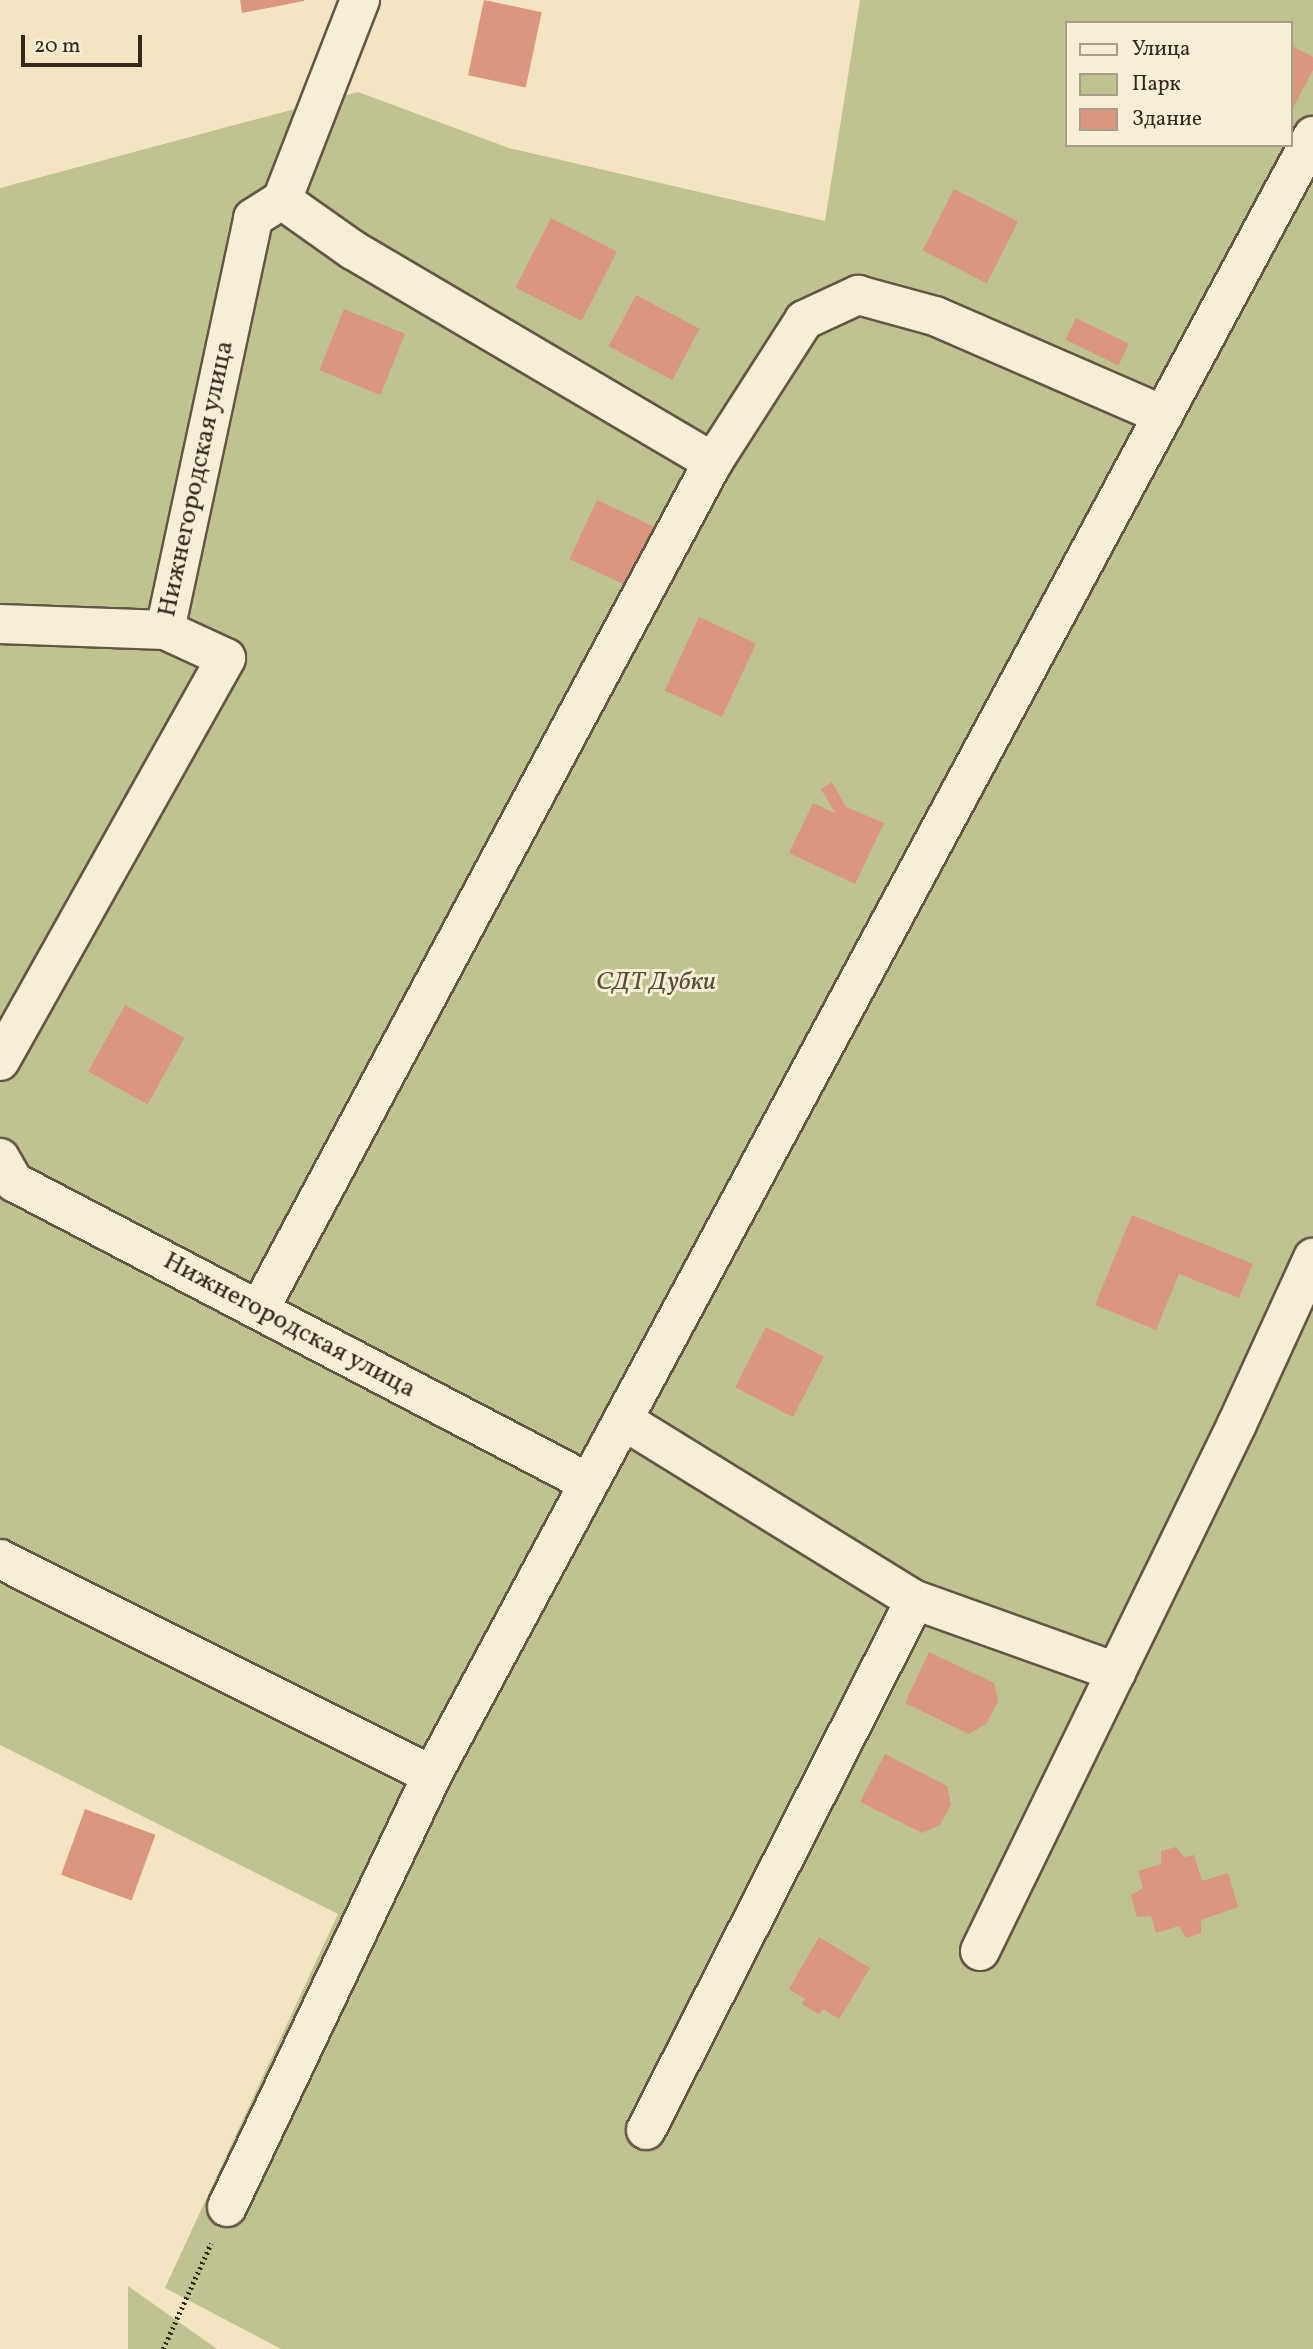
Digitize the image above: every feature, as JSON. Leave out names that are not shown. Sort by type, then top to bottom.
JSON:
[{"type":"street","points":[[360,0],[282,200],[354,250],[713,462]]},
{"type":"street","points":[[227,2207],[432,1774],[1313,136]]},
{"type":"street","name":"Нижнегородская улица","points":[[0,1061],[226,658],[165,630],[253,218],[282,200]]},
{"type":"street","points":[[259,1310],[713,462],[804,320],[858,295],[935,316],[1163,415]]},
{"type":"street","points":[[0,624],[165,630]]},
{"type":"street","name":"Нижнегородская улица","points":[[0,1158],[14,1182],[589,1483]]},
{"type":"street","points":[[980,1951],[1237,1424],[1313,1258]]},
{"type":"street","points":[[623,1420],[915,1600],[1116,1672]]},
{"type":"street","points":[[0,1559],[432,1774]]},
{"type":"street","points":[[646,2130],[915,1600]]},
{"type":"path","points":[[163,2349],[227,2207]]},
{"type":"green space","name":"СДТ Дубки","points":[[860,0],[1313,0],[1313,2349],[281,2349],[165,2288],[338,1914],[0,1745],[0,188],[358,92],[509,148],[825,221]]},
{"type":"green space","points":[[128,2286],[217,2349],[128,2349]]},
{"type":"building","points":[[240,0],[304,0],[304,1],[242,13]]},
{"type":"building","points":[[484,0],[542,12],[526,88],[468,75]]},
{"type":"building","points":[[1292,46],[1313,57],[1313,70],[1292,110]]},
{"type":"building","points":[[954,189],[1018,222],[987,283],[923,250]]},
{"type":"building","points":[[551,218],[617,252],[582,321],[516,287]]},
{"type":"building","points":[[636,295],[700,329],[672,380],[609,346]]},
{"type":"building","points":[[344,309],[405,334],[380,395],[319,370]]},
{"type":"building","points":[[1076,318],[1129,344],[1119,365],[1065,340]]},
{"type":"building","points":[[597,500],[662,530],[635,589],[570,559]]},
{"type":"building","points":[[699,617],[756,644],[722,717],[665,690]]},
{"type":"building","points":[[832,782],[846,807],[884,823],[855,884],[789,853],[813,803],[835,813],[821,789]]},
{"type":"building","points":[[125,1005],[184,1038],[148,1104],[88,1071]]},
{"type":"building","points":[[1132,1215],[1253,1264],[1239,1298],[1179,1274],[1156,1330],[1095,1305]]},
{"type":"building","points":[[766,1327],[824,1357],[793,1417],[735,1388]]},
{"type":"building","points":[[929,1652],[994,1683],[998,1702],[986,1724],[969,1734],[905,1703]]},
{"type":"building","points":[[885,1754],[947,1786],[951,1805],[940,1825],[922,1833],[860,1802]]},
{"type":"building","points":[[85,1809],[155,1835],[132,1900],[61,1875]]},
{"type":"building","points":[[1176,1847],[1184,1857],[1194,1855],[1202,1881],[1228,1873],[1238,1907],[1201,1920],[1201,1933],[1186,1938],[1179,1926],[1156,1933],[1151,1916],[1137,1917],[1131,1895],[1143,1888],[1138,1871],[1161,1864],[1161,1851]]},
{"type":"building","points":[[819,1937],[870,1968],[839,2019],[823,2009],[819,2014],[802,2004],[805,1999],[789,1989]]}]
